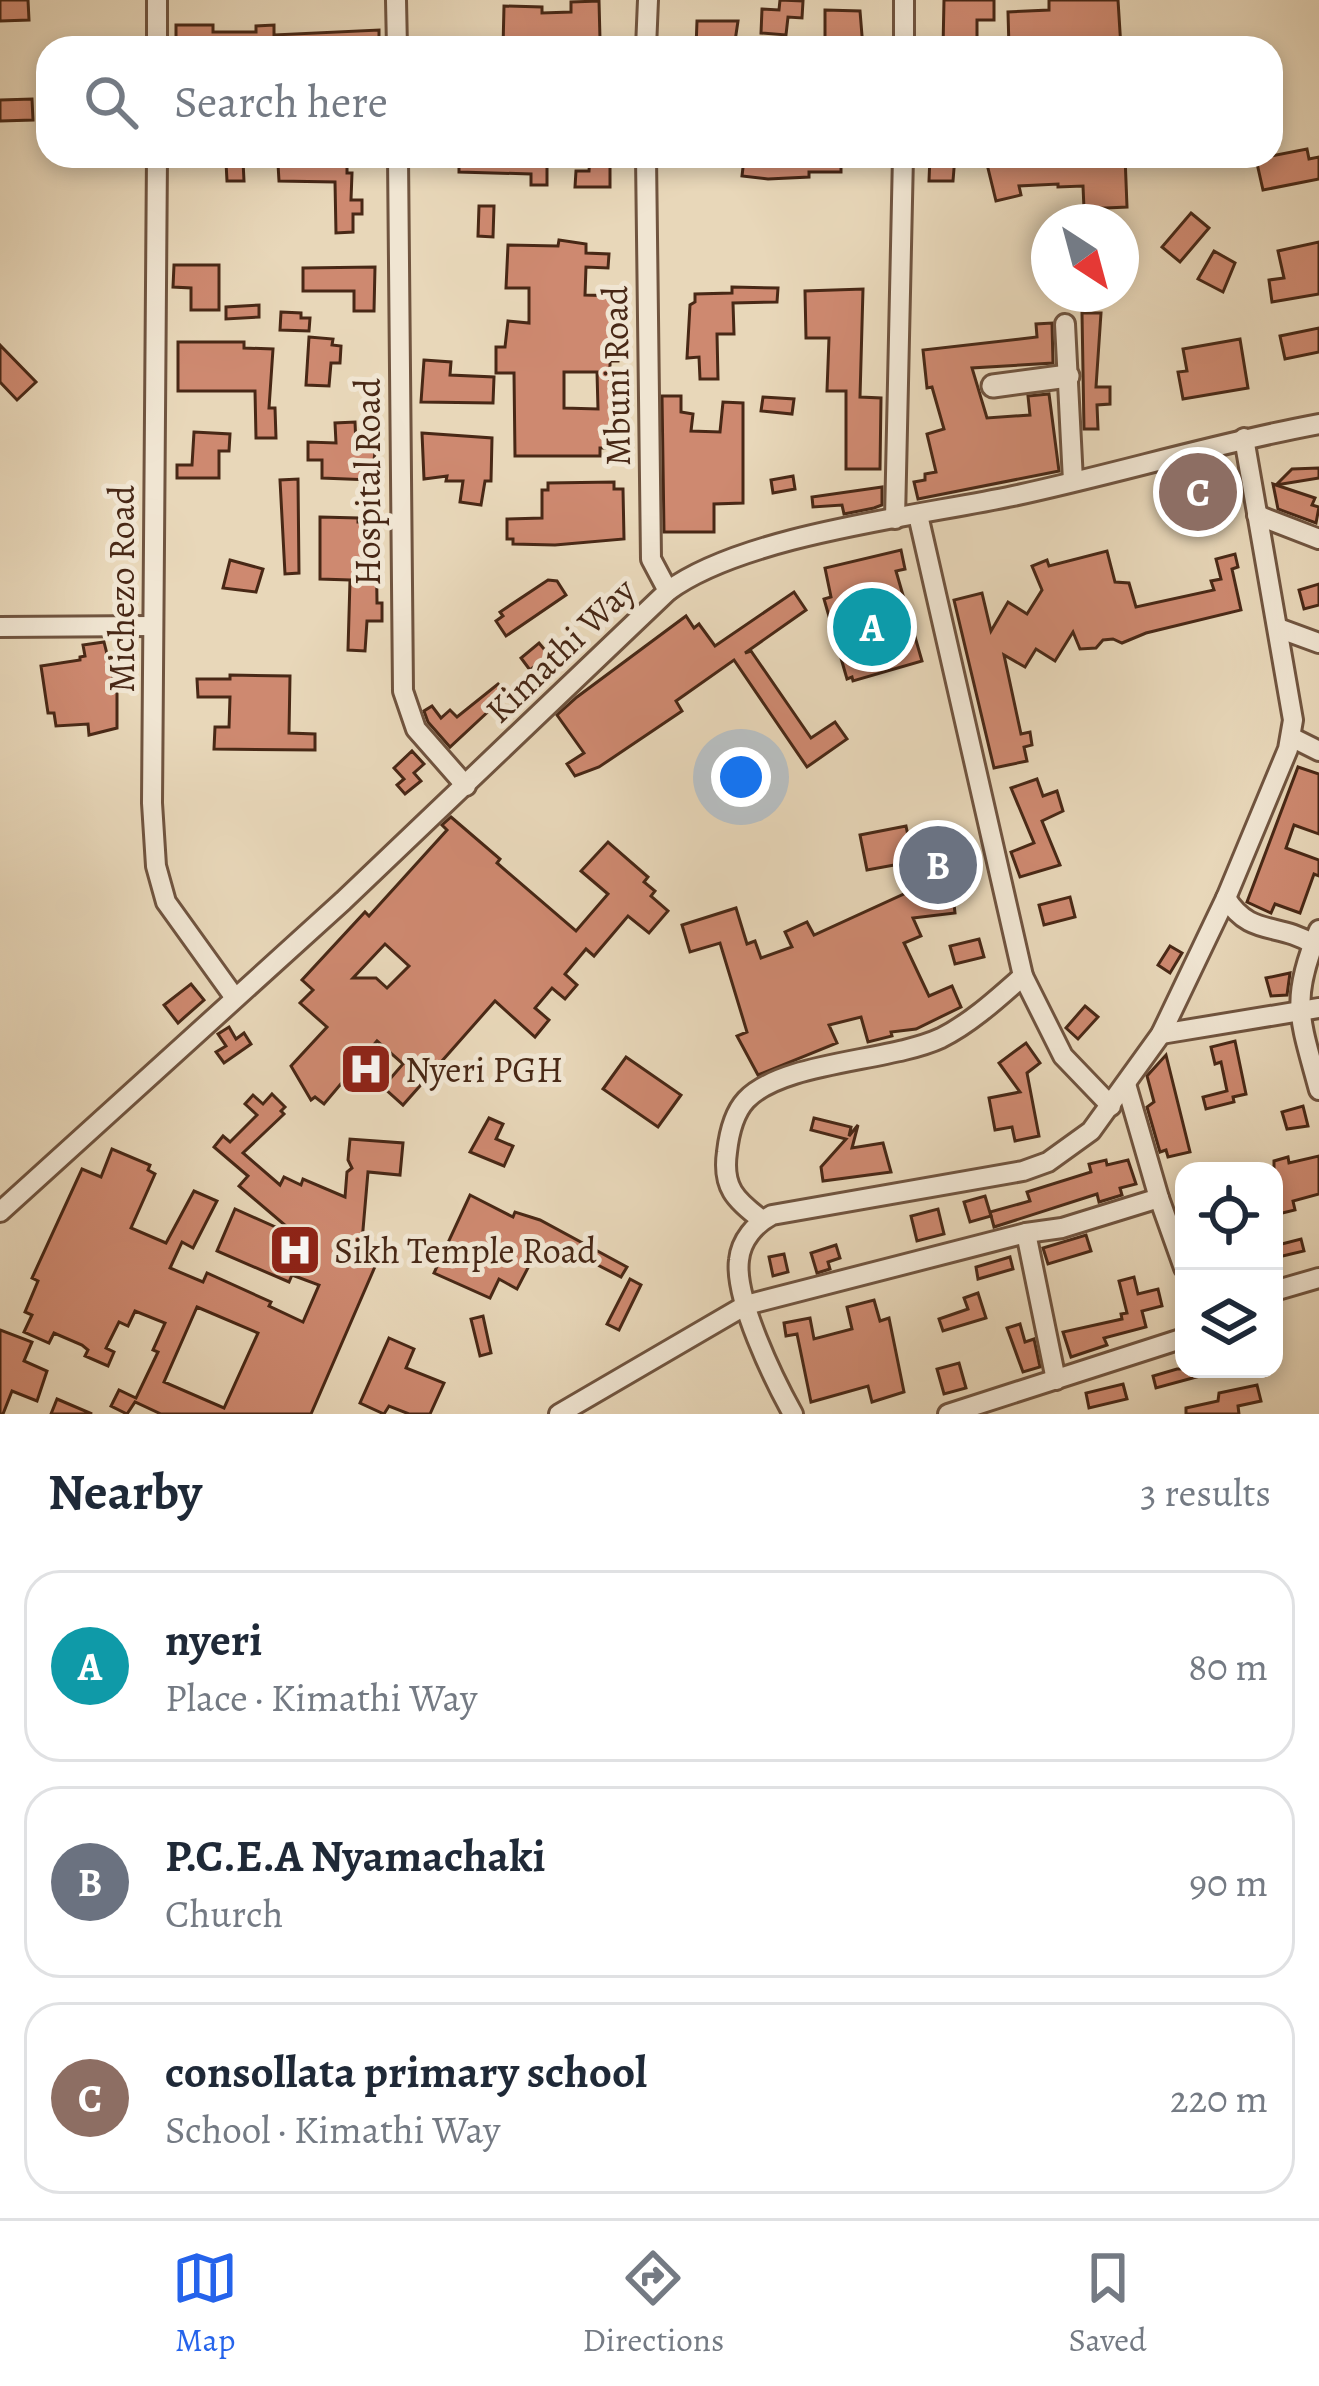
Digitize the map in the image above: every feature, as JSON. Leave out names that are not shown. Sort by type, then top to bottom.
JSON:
[{"type":"street","points":[[157,0],[157,36]]},
{"type":"street","points":[[396,0],[397,36]]},
{"type":"street","points":[[646,36],[648,0]]},
{"type":"street","points":[[904,0],[904,36]]},
{"type":"street","name":"Michezo Road","points":[[157,168],[152,803],[166,902],[235,998]]},
{"type":"street","name":"Hospital Road","points":[[398,168],[403,691],[424,741],[466,786]]},
{"type":"street","name":"Mbuni Road","points":[[646,168],[651,559],[668,591]]},
{"type":"street","points":[[895,519],[903,168]]},
{"type":"street","points":[[1065,324],[1073,481]]},
{"type":"street","points":[[993,386],[1068,376]]},
{"type":"street","name":"Kimathi Way","points":[[0,1212],[466,786],[668,591],[700,569],[792,542],[1319,424]]},
{"type":"street","points":[[793,1414],[746,1305],[737,1264],[743,1241],[762,1220],[795,1208],[1023,1171],[1071,1149],[1111,1106],[1161,1034],[1226,898],[1292,737],[1291,694],[1244,438]]},
{"type":"street","points":[[918,514],[1023,976],[1064,1055],[1111,1106]]},
{"type":"street","points":[[1257,515],[1319,539]]},
{"type":"street","points":[[0,627],[153,626]]},
{"type":"street","points":[[1278,628],[1319,643]]},
{"type":"street","points":[[1292,737],[1319,751]]},
{"type":"street","points":[[1226,898],[1251,926],[1316,937],[1299,986],[1299,1012],[1319,1090]]},
{"type":"street","points":[[762,1220],[741,1205],[726,1183],[729,1138],[746,1100],[800,1073],[944,1037],[1023,976]]},
{"type":"street","points":[[1161,1034],[1319,1008]]},
{"type":"street","points":[[1126,1084],[1175,1243]]},
{"type":"street","points":[[559,1414],[746,1305],[1026,1233],[1062,1228],[1159,1198]]},
{"type":"street","points":[[1026,1233],[1056,1381]]},
{"type":"street","points":[[1283,1289],[1319,1279]]},
{"type":"street","points":[[948,1414],[1175,1341]]},
{"type":"street","points":[[572,1414],[589,1397]]},
{"type":"building","points":[[0,0],[28,0],[29,20],[0,21]]},
{"type":"building","points":[[780,0],[803,1],[802,18],[788,17],[786,35],[761,33],[762,9],[779,10]]},
{"type":"building","points":[[944,0],[994,0],[994,20],[977,20],[977,36],[943,36]]},
{"type":"building","points":[[1049,0],[1118,0],[1120,36],[1009,36],[1008,12],[1049,10]]},
{"type":"building","points":[[599,1],[600,36],[503,36],[504,6],[571,12],[571,2]]},
{"type":"building","points":[[825,10],[860,11],[862,36],[825,36]]},
{"type":"building","points":[[697,21],[738,21],[736,36],[696,36]]},
{"type":"building","points":[[176,25],[213,25],[213,32],[256,32],[256,26],[274,25],[274,35],[379,30],[379,36],[176,36]]},
{"type":"building","points":[[32,99],[33,120],[0,121],[0,100]]},
{"type":"building","points":[[1307,149],[1309,159],[1319,157],[1319,179],[1263,190],[1258,168],[1283,168],[1283,154]]},
{"type":"building","points":[[226,168],[243,168],[244,181],[227,181]]},
{"type":"building","points":[[278,168],[347,168],[352,173],[351,200],[362,200],[362,214],[353,214],[353,232],[336,233],[335,182],[279,181]]},
{"type":"building","points":[[459,168],[547,168],[547,185],[531,185],[531,174],[459,172]]},
{"type":"building","points":[[610,168],[610,187],[575,187],[576,171]]},
{"type":"building","points":[[743,168],[841,168],[841,172],[809,172],[809,177],[742,176]]},
{"type":"building","points":[[930,168],[954,168],[953,181],[929,181]]},
{"type":"building","points":[[988,168],[1125,168],[1127,204],[1084,204],[1083,186],[1019,186],[1021,195],[996,201]]},
{"type":"building","points":[[479,206],[494,206],[493,237],[478,236]]},
{"type":"building","points":[[1191,213],[1209,228],[1180,262],[1162,247]]},
{"type":"building","points":[[559,240],[586,244],[586,253],[609,254],[608,268],[586,267],[585,295],[618,296],[618,361],[610,361],[610,386],[631,386],[627,421],[619,420],[619,448],[600,448],[600,456],[515,456],[514,373],[496,373],[496,347],[505,347],[508,321],[529,323],[529,288],[506,288],[508,245],[558,246]],"holes":[[[564,372],[597,372],[598,409],[564,408]]]},
{"type":"building","points":[[1319,242],[1319,294],[1272,302],[1269,280],[1284,278],[1278,251]]},
{"type":"building","points":[[1214,251],[1235,263],[1223,292],[1198,279]]},
{"type":"building","points":[[174,265],[219,265],[219,310],[191,310],[191,288],[173,287]]},
{"type":"building","points":[[375,267],[374,311],[354,311],[354,291],[303,291],[303,268]]},
{"type":"building","points":[[732,287],[778,288],[777,302],[733,303],[734,334],[717,334],[718,379],[700,379],[699,357],[687,358],[690,305],[695,294],[732,293]]},
{"type":"building","points":[[863,289],[860,397],[881,398],[880,469],[846,469],[846,391],[827,391],[829,338],[806,338],[805,291]]},
{"type":"building","points":[[259,305],[259,317],[226,319],[226,307]]},
{"type":"building","points":[[281,312],[310,318],[309,331],[280,330]]},
{"type":"building","points":[[1082,313],[1101,313],[1096,387],[1110,387],[1110,404],[1097,405],[1098,429],[1084,429]]},
{"type":"building","points":[[1052,323],[1053,363],[972,368],[987,418],[1030,415],[1028,396],[1049,394],[1059,471],[918,499],[914,482],[936,472],[927,434],[944,429],[932,387],[927,388],[923,350],[1037,337],[1036,324]]},
{"type":"building","points":[[1319,328],[1319,352],[1285,359],[1280,336]]},
{"type":"building","points":[[309,337],[333,339],[332,345],[341,346],[340,363],[331,363],[329,386],[306,385]]},
{"type":"building","points":[[1240,339],[1248,388],[1183,399],[1178,372],[1187,371],[1183,349]]},
{"type":"building","points":[[178,342],[244,342],[244,348],[273,349],[269,408],[275,408],[276,438],[256,438],[255,391],[178,391]]},
{"type":"building","points":[[0,345],[36,382],[17,400],[0,382]]},
{"type":"building","points":[[424,360],[451,362],[450,375],[494,377],[493,403],[421,402]]},
{"type":"building","points":[[662,396],[681,396],[681,412],[693,414],[691,431],[720,432],[723,402],[743,403],[743,503],[714,504],[714,532],[664,532]]},
{"type":"building","points":[[763,397],[794,399],[792,414],[761,411]]},
{"type":"building","points":[[355,422],[356,445],[376,446],[371,480],[322,478],[322,460],[308,460],[308,442],[336,443],[335,423]]},
{"type":"building","points":[[194,432],[230,434],[229,451],[219,451],[219,478],[177,478],[177,465],[192,465]]},
{"type":"building","points":[[422,433],[492,438],[491,481],[485,481],[481,505],[460,502],[463,481],[446,481],[447,476],[424,479]]},
{"type":"building","points":[[1319,468],[1319,478],[1276,485],[1292,469]]},
{"type":"building","points":[[793,476],[795,489],[773,493],[771,480]]},
{"type":"building","points":[[298,479],[299,573],[285,574],[280,480]]},
{"type":"building","points":[[614,482],[614,489],[623,489],[624,539],[555,545],[513,544],[513,539],[507,539],[507,519],[542,518],[542,490],[548,490],[548,483]]},
{"type":"building","points":[[1273,484],[1315,498],[1312,505],[1319,507],[1316,523],[1278,509]]},
{"type":"building","points":[[882,487],[882,505],[874,508],[844,514],[842,505],[813,507],[812,497]]},
{"type":"building","points":[[320,517],[376,523],[377,603],[382,603],[382,621],[367,621],[365,651],[348,650],[350,580],[320,579]]},
{"type":"building","points":[[901,550],[905,569],[896,571],[922,661],[847,679],[824,599],[831,597],[825,568]]},
{"type":"building","points":[[1107,551],[1115,582],[1129,583],[1136,607],[1214,590],[1211,581],[1221,579],[1216,559],[1235,554],[1238,567],[1232,569],[1241,610],[1122,643],[1103,640],[1096,648],[1080,649],[1073,632],[1055,661],[1036,649],[1025,667],[1004,655],[1021,734],[1030,732],[1032,745],[1024,747],[1027,761],[994,768],[954,600],[982,593],[991,631],[1008,602],[1027,614],[1042,590],[1032,566]]},
{"type":"building","points":[[230,560],[263,569],[256,592],[223,588]]},
{"type":"building","points":[[548,580],[557,581],[566,595],[506,636],[496,621],[503,616],[500,612]]},
{"type":"building","points":[[1319,584],[1319,605],[1304,609],[1299,590]]},
{"type":"building","points":[[794,592],[806,610],[745,653],[751,651],[811,738],[835,722],[847,739],[807,767],[734,660],[676,701],[682,711],[599,767],[575,776],[567,764],[584,753],[557,715],[577,697],[686,616],[694,628],[699,624],[715,646]]},
{"type":"building","points":[[104,642],[117,694],[117,728],[89,735],[88,724],[56,726],[54,713],[48,713],[41,666],[80,660],[85,656],[83,645]]},
{"type":"building","points":[[539,643],[549,655],[530,670],[521,658]]},
{"type":"building","points":[[230,675],[290,676],[289,733],[315,734],[315,750],[214,749],[215,727],[229,727],[230,697],[198,697],[197,679],[230,679]]},
{"type":"building","points":[[498,684],[507,694],[450,747],[428,722],[424,711],[432,706],[441,718],[450,710],[457,717]]},
{"type":"building","points":[[412,751],[424,764],[414,773],[421,781],[405,794],[397,785],[404,779],[394,768]]},
{"type":"building","points":[[1298,767],[1319,774],[1319,834],[1294,825],[1286,848],[1319,860],[1319,876],[1314,874],[1300,913],[1275,904],[1271,913],[1247,902]]},
{"type":"building","points":[[1037,779],[1043,796],[1057,791],[1063,811],[1042,821],[1060,865],[1020,877],[1011,852],[1034,843],[1011,788]]},
{"type":"building","points":[[451,817],[576,931],[608,894],[581,871],[608,842],[648,877],[644,882],[655,891],[651,896],[668,911],[649,933],[628,916],[594,956],[586,949],[565,974],[577,985],[565,999],[552,988],[535,1008],[549,1020],[535,1037],[495,1001],[403,1105],[383,1087],[403,1064],[377,1041],[324,1104],[315,1097],[311,1100],[291,1066],[327,1027],[300,1003],[313,990],[302,980],[365,912],[369,916],[447,830],[442,825]],"holes":[[[385,944],[409,966],[387,988],[376,978],[353,978]]]},
{"type":"building","points":[[906,826],[911,850],[946,846],[947,851],[955,851],[958,876],[951,877],[955,913],[913,918],[921,936],[904,943],[929,996],[952,986],[961,1007],[916,1029],[891,1032],[892,1036],[868,1042],[861,1017],[829,1025],[837,1043],[758,1075],[737,1036],[747,1032],[720,943],[690,952],[682,925],[736,908],[747,944],[755,941],[761,958],[792,947],[785,932],[807,922],[814,935],[908,892],[905,863],[867,870],[860,835]]},
{"type":"building","points":[[1070,897],[1075,917],[1044,925],[1039,905]]},
{"type":"building","points":[[979,939],[984,957],[955,964],[950,946]]},
{"type":"building","points":[[1170,946],[1182,953],[1170,973],[1158,965]]},
{"type":"building","points":[[1290,973],[1287,995],[1271,996],[1266,978]]},
{"type":"building","points":[[191,984],[204,1000],[178,1023],[164,1005]]},
{"type":"building","points":[[1085,1006],[1098,1017],[1078,1039],[1066,1028]]},
{"type":"building","points":[[229,1027],[236,1039],[244,1033],[251,1044],[224,1063],[216,1052],[226,1046],[218,1034]]},
{"type":"building","points":[[1235,1041],[1246,1094],[1206,1109],[1203,1097],[1227,1091],[1221,1062],[1215,1064],[1211,1047]]},
{"type":"building","points":[[1026,1043],[1040,1063],[1027,1073],[1039,1136],[1015,1141],[1012,1127],[995,1130],[989,1098],[1020,1092],[999,1063]]},
{"type":"building","points":[[1166,1055],[1190,1152],[1168,1157],[1166,1150],[1160,1152],[1147,1107],[1154,1102],[1147,1076]]},
{"type":"building","points":[[626,1057],[681,1095],[658,1127],[603,1089]]},
{"type":"building","points":[[272,1094],[285,1107],[284,1114],[243,1153],[280,1185],[284,1177],[301,1185],[303,1179],[345,1197],[347,1172],[352,1168],[350,1139],[403,1143],[400,1175],[368,1172],[362,1241],[388,1253],[383,1265],[377,1262],[311,1414],[161,1414],[135,1402],[127,1414],[111,1406],[119,1390],[136,1398],[158,1352],[153,1350],[165,1323],[135,1311],[128,1326],[119,1322],[106,1348],[114,1352],[108,1366],[85,1356],[88,1350],[82,1345],[54,1333],[49,1343],[24,1332],[32,1315],[25,1312],[38,1281],[32,1278],[82,1169],[101,1177],[112,1149],[150,1165],[148,1170],[155,1174],[131,1228],[166,1243],[194,1191],[217,1201],[193,1248],[182,1242],[170,1268],[203,1282],[207,1273],[303,1322],[319,1285],[292,1275],[289,1282],[217,1251],[235,1209],[300,1238],[239,1186],[248,1176],[214,1147],[223,1136],[230,1142],[257,1115],[245,1104],[253,1095],[263,1104]],"holes":[[[197,1307],[258,1333],[224,1408],[164,1382]]]},
{"type":"building","points":[[1303,1106],[1308,1126],[1287,1129],[1282,1112]]},
{"type":"building","points":[[489,1118],[503,1124],[496,1139],[513,1146],[504,1166],[470,1152]]},
{"type":"building","points":[[814,1118],[851,1127],[849,1136],[858,1125],[852,1148],[883,1143],[891,1172],[823,1181],[821,1167],[846,1139],[811,1130]]},
{"type":"building","points":[[1319,1156],[1319,1194],[1293,1201],[1295,1210],[1283,1213],[1283,1162],[1274,1161],[1288,1157],[1289,1163]]},
{"type":"building","points":[[1106,1160],[1107,1165],[1128,1160],[1136,1184],[1120,1188],[1122,1195],[1099,1202],[1097,1194],[994,1227],[990,1212],[1030,1201],[1027,1192],[1091,1172],[1089,1164]]},
{"type":"building","points":[[470,1195],[513,1217],[515,1212],[540,1220],[627,1267],[621,1277],[555,1243],[546,1265],[532,1260],[517,1289],[499,1279],[490,1298],[434,1273]]},
{"type":"building","points":[[985,1196],[991,1216],[970,1222],[964,1202]]},
{"type":"building","points":[[938,1209],[944,1234],[917,1241],[911,1216]]},
{"type":"building","points":[[1086,1235],[1091,1251],[1048,1264],[1043,1248]]},
{"type":"building","points":[[1301,1239],[1304,1251],[1283,1256],[1283,1244]]},
{"type":"building","points":[[836,1245],[840,1258],[828,1262],[830,1269],[817,1273],[811,1253]]},
{"type":"building","points":[[784,1254],[788,1272],[773,1276],[769,1257]]},
{"type":"building","points":[[1010,1257],[1013,1269],[978,1279],[976,1267]]},
{"type":"building","points":[[1134,1277],[1138,1294],[1158,1289],[1162,1306],[1142,1311],[1146,1327],[1104,1338],[1107,1345],[1071,1357],[1063,1332],[1122,1319],[1121,1314],[1127,1313],[1119,1281]]},
{"type":"building","points":[[630,1279],[641,1285],[619,1330],[607,1324]]},
{"type":"building","points":[[978,1293],[986,1318],[943,1331],[939,1319],[968,1309],[964,1298]]},
{"type":"building","points":[[874,1300],[880,1321],[889,1318],[904,1392],[872,1402],[868,1386],[811,1402],[797,1334],[786,1336],[784,1323],[810,1318],[814,1339],[852,1329],[847,1307]]},
{"type":"building","points":[[483,1316],[491,1353],[480,1356],[471,1319]]},
{"type":"building","points":[[1020,1324],[1025,1342],[1034,1339],[1040,1367],[1023,1372],[1007,1328]]},
{"type":"building","points":[[0,1330],[32,1342],[24,1361],[47,1371],[37,1401],[12,1391],[3,1414],[0,1414]]},
{"type":"building","points":[[389,1338],[414,1349],[406,1368],[444,1383],[430,1414],[409,1414],[389,1406],[384,1414],[360,1403]]},
{"type":"building","points":[[959,1363],[966,1388],[944,1394],[937,1369]]},
{"type":"building","points":[[1175,1370],[1175,1378],[1193,1378],[1156,1388],[1153,1376]]},
{"type":"building","points":[[1123,1384],[1127,1399],[1089,1408],[1086,1393]]},
{"type":"building","points":[[1257,1385],[1261,1401],[1238,1406],[1239,1414],[1186,1414],[1186,1408],[1218,1401],[1219,1393]]},
{"type":"building","points":[[57,1399],[92,1414],[51,1414]]},
{"type":"place","name":"consollata primary school","points":[[1198,492]]},
{"type":"place","name":"nyeri","points":[[872,627]]},
{"type":"place","name":"P.C.E.A Nyamachaki","points":[[938,865]]},
{"type":"place","name":"Nyeri PGH","points":[[366,1069]]},
{"type":"place","name":"Sikh Temple Road","points":[[295,1250]]}]
